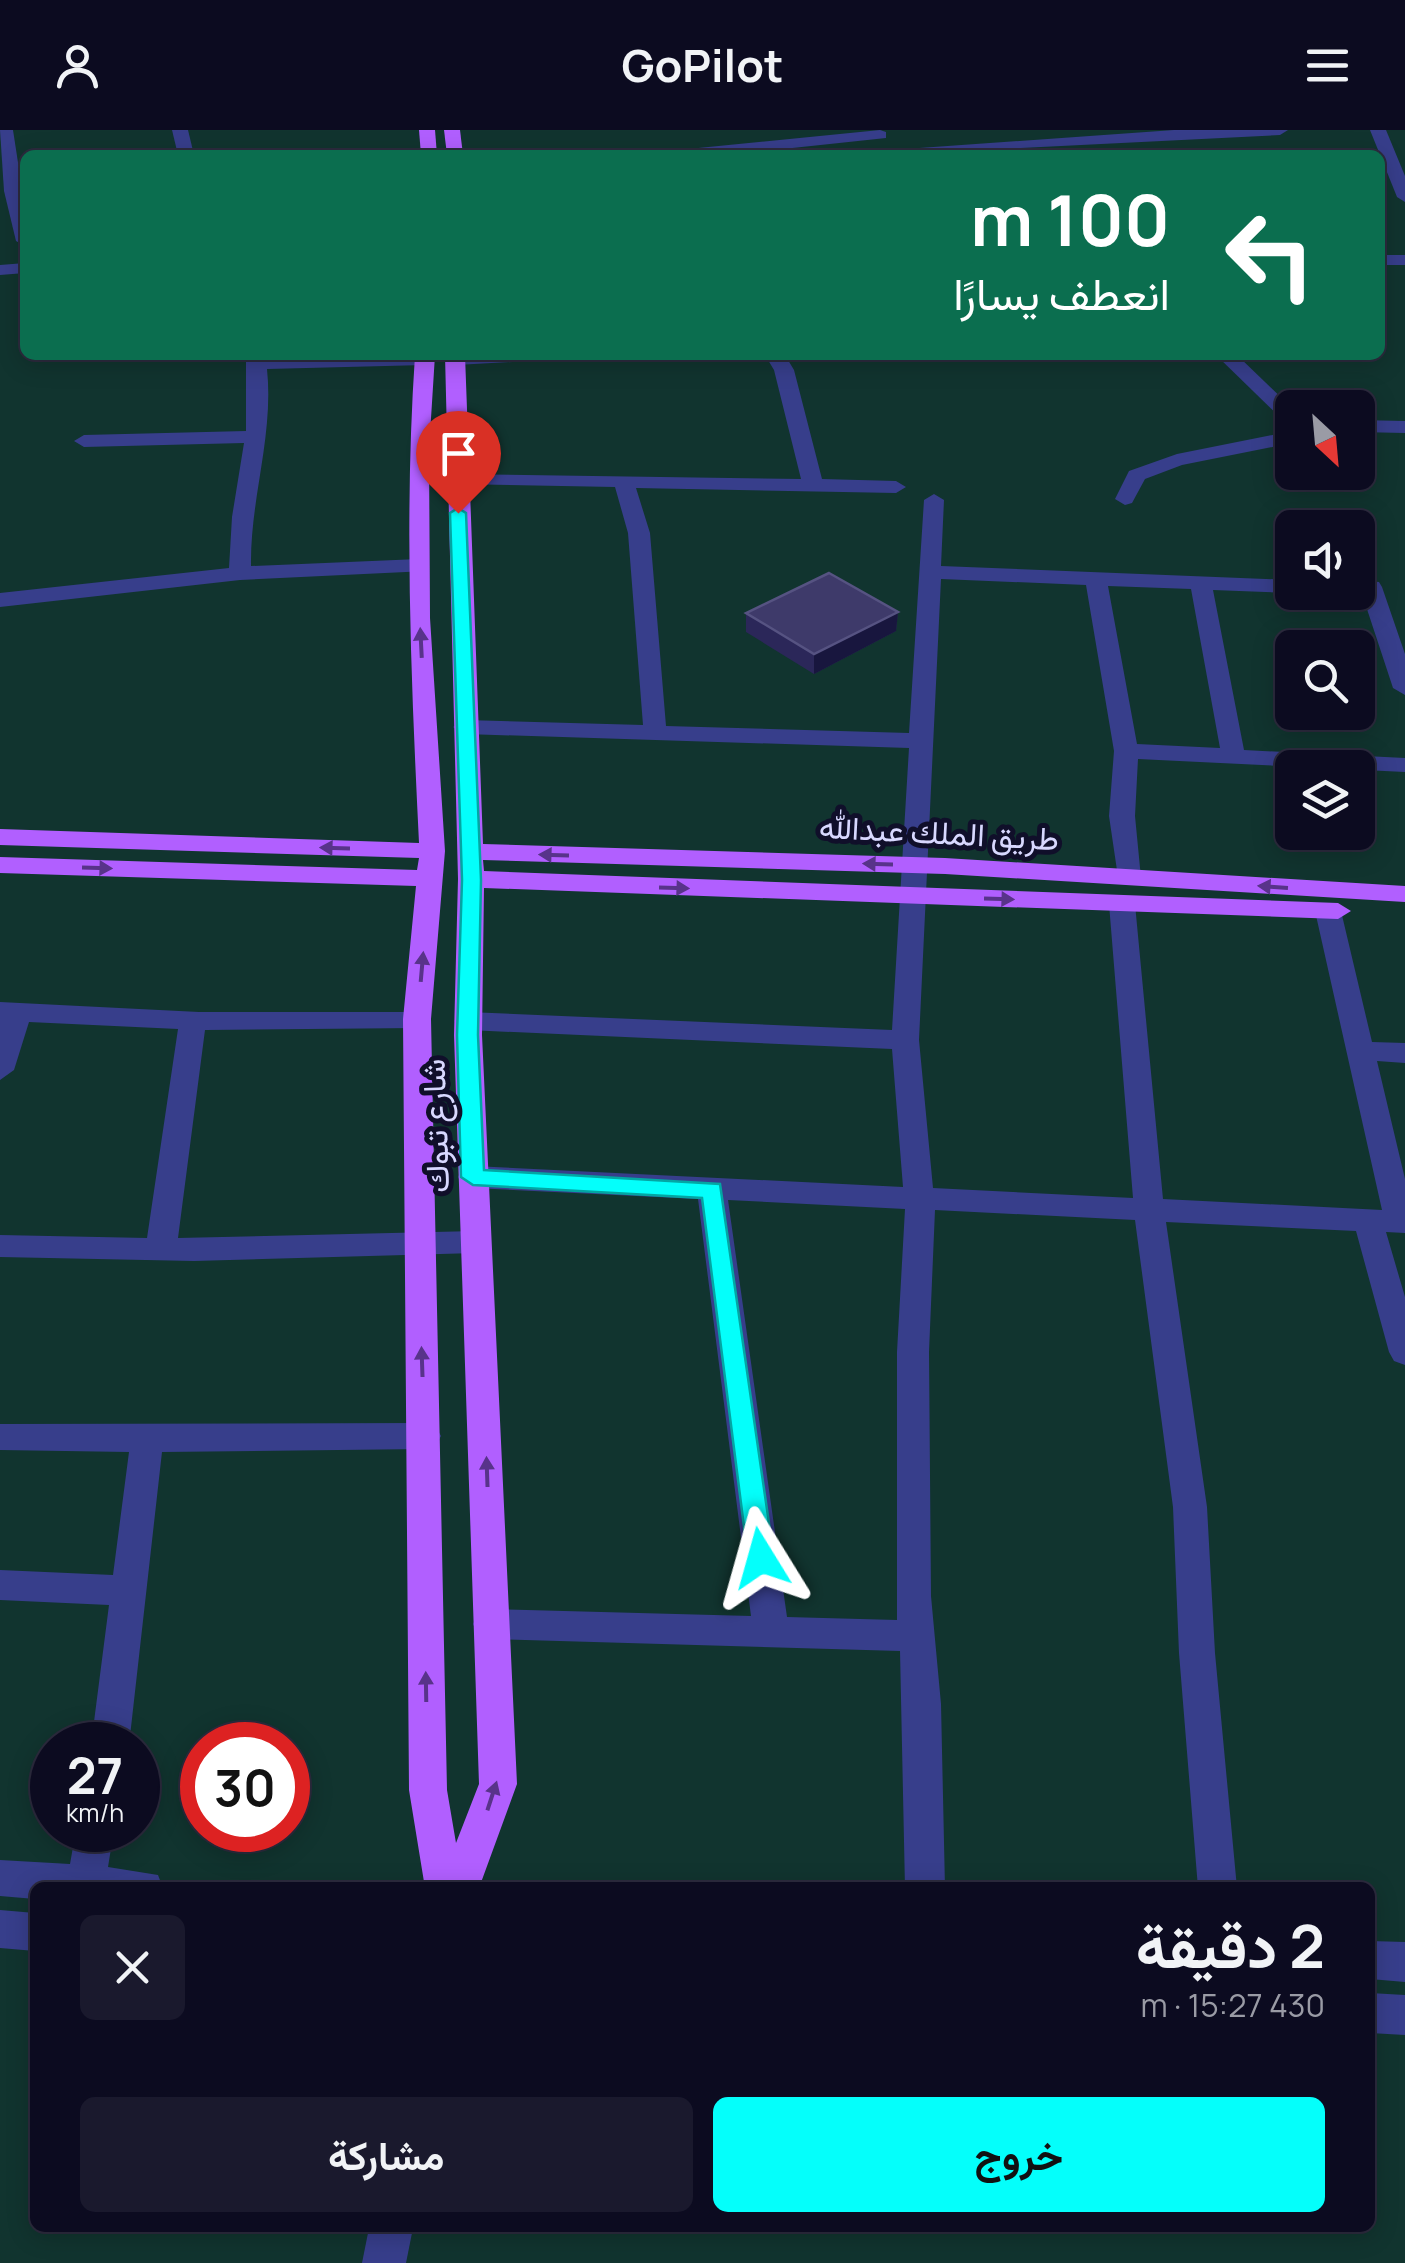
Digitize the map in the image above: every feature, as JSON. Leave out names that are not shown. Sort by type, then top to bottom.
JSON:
[{"type":"main road","name":"شارع تبوك","points":[[425,360],[419,450],[419,566],[431,864],[417,1018],[418,1245],[428,1790],[445,1882]]},
{"type":"main road","name":"شارع تبوك","points":[[455,360],[471,866],[468,1022],[498,1784],[461,1882]]},
{"type":"main road","points":[[0,837],[431,864]]},
{"type":"main road","points":[[0,864],[431,864]]},
{"type":"main road","name":"طريق الملك عبدالله","points":[[471,866],[1125,891],[1405,894]]},
{"type":"main road","name":"طريق الملك عبدالله","points":[[1125,891],[1328,911],[1405,914]]},
{"type":"street","points":[[5,130],[20,215]]},
{"type":"street","points":[[951,150],[1280,130]]},
{"type":"street","points":[[1378,130],[1405,197]]},
{"type":"street","points":[[723,150],[876,133]]},
{"type":"street","points":[[1095,139],[1103,150]]},
{"type":"street","points":[[240,573],[244,494],[258,437],[257,360]]},
{"type":"street","points":[[778,360],[784,370],[813,485]]},
{"type":"street","points":[[1231,360],[1275,402]]},
{"type":"street","points":[[1375,426],[1405,427]]},
{"type":"street","points":[[84,441],[258,437]]},
{"type":"street","points":[[1125,499],[1136,475],[1176,460],[1275,440]]},
{"type":"street","points":[[457,478],[896,487]]},
{"type":"street","points":[[624,482],[638,532],[655,732]]},
{"type":"street","points":[[926,1882],[922,1704],[916,1636],[913,1352],[919,1200],[905,1040],[934,500]]},
{"type":"street","points":[[0,600],[240,573],[419,566]]},
{"type":"street","points":[[928,572],[1275,586]]},
{"type":"street","points":[[1096,579],[1126,751],[1122,816],[1125,891],[1149,1210],[1190,1507],[1197,1653],[1217,1882]]},
{"type":"street","points":[[1202,585],[1233,756]]},
{"type":"street","points":[[1375,599],[1405,688]]},
{"type":"street","points":[[465,728],[919,740]]},
{"type":"street","points":[[1126,751],[1405,765]]},
{"type":"street","points":[[1328,911],[1360,1051],[1391,1222],[1405,1352]]},
{"type":"street","points":[[0,1070],[9,1011],[193,1020],[417,1018]]},
{"type":"street","points":[[161,1249],[193,1020]]},
{"type":"street","points":[[468,1022],[905,1040]]},
{"type":"street","points":[[1360,1051],[1405,1053]]},
{"type":"street","points":[[473,1177],[1391,1222]]},
{"type":"street","points":[[712,1190],[771,1632]]},
{"type":"street","points":[[0,1246],[161,1249],[476,1242]]},
{"type":"street","points":[[0,1437],[147,1440],[242,1435],[424,1436]]},
{"type":"street","points":[[113,1722],[147,1440]]},
{"type":"street","points":[[0,1585],[128,1591]]},
{"type":"street","points":[[491,1624],[916,1636]]},
{"type":"street","points":[[86,1882],[91,1852]]},
{"type":"street","points":[[0,1878],[69,1882]]},
{"type":"street","points":[[0,1929],[30,1932]]},
{"type":"street","points":[[1375,1960],[1405,1962]]},
{"type":"street","points":[[1375,2013],[1405,2016]]},
{"type":"street","points":[[384,2263],[390,2232]]},
{"type":"green space","points":[[0,130],[1405,130],[1405,2263],[0,2263]]},
{"type":"building","points":[[829,573],[898,612],[814,654],[746,613]]},
{"type":"route","points":[[458,513],[472,880],[468,1035],[473,1177],[712,1190],[761,1558]]}]
